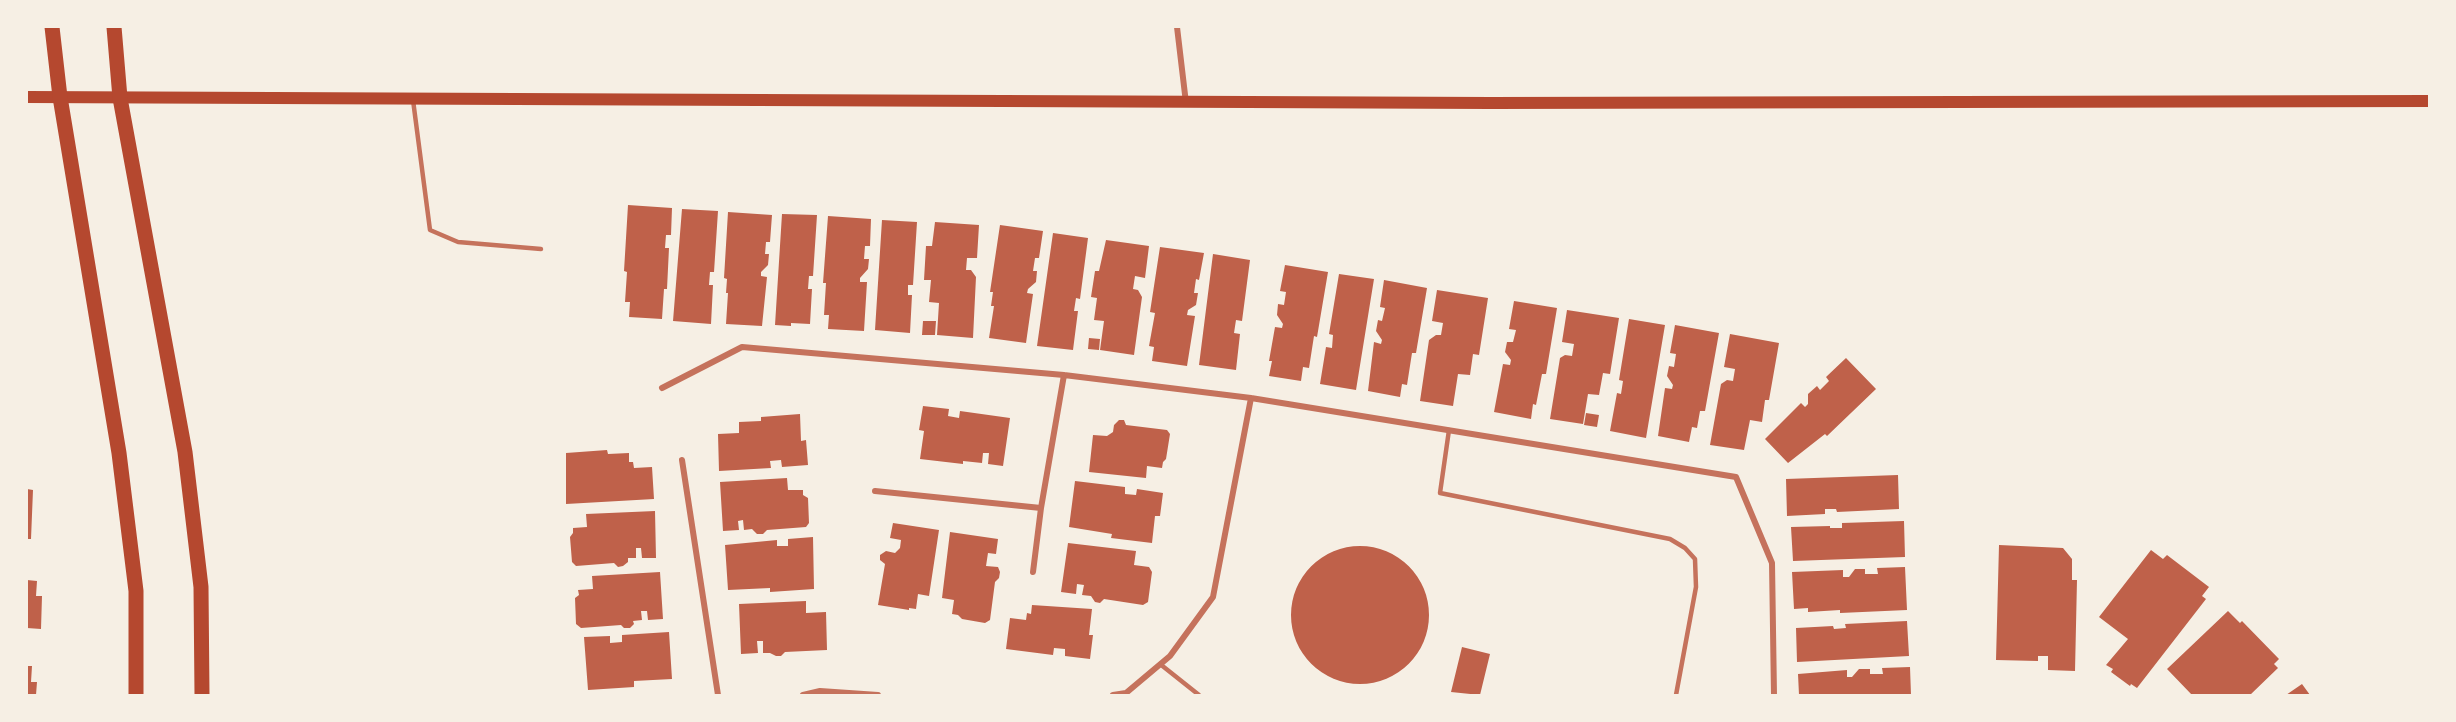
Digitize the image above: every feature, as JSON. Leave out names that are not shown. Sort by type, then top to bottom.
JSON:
[{"type":"main road","points":[[52,27],[60,97],[119,453],[136,591],[136,695]]},
{"type":"main road","points":[[114,27],[120,98],[185,452],[201,587],[202,695]]},
{"type":"main road","points":[[27,97],[1186,103],[2429,101]]},
{"type":"street","points":[[1176,27],[1186,103]]},
{"type":"street","points":[[662,388],[742,347],[1064,375],[1251,398],[1736,477],[1772,563],[1774,695]]},
{"type":"street","points":[[1033,572],[1041,508],[1064,375]]},
{"type":"street","points":[[1113,695],[1126,693],[1170,656],[1213,597],[1251,398]]},
{"type":"street","points":[[682,460],[718,695]]},
{"type":"street","points":[[875,491],[1041,508]]},
{"type":"street","points":[[803,695],[820,691],[878,695]]},
{"type":"lane","points":[[413,100],[430,230],[458,242],[541,249]]},
{"type":"lane","points":[[1449,430],[1440,493],[1670,538],[1685,548],[1695,559],[1696,587],[1676,695]]},
{"type":"lane","points":[[1160,664],[1198,695]]},
{"type":"building","points":[[628,205],[672,208],[671,235],[666,235],[665,248],[669,248],[667,289],[664,289],[662,319],[629,317],[630,302],[625,302],[627,272],[624,271]]},
{"type":"building","points":[[682,209],[718,211],[714,272],[710,272],[709,285],[713,285],[711,324],[673,321]]},
{"type":"building","points":[[728,212],[772,215],[770,242],[766,242],[765,254],[769,254],[768,265],[761,272],[761,276],[767,277],[762,326],[726,324],[728,293],[726,293],[727,279],[724,278]]},
{"type":"building","points":[[782,214],[817,215],[813,276],[809,276],[808,289],[812,289],[810,324],[775,325]]},
{"type":"building","points":[[828,216],[871,219],[870,246],[865,246],[864,259],[869,259],[868,269],[860,278],[860,282],[867,282],[864,331],[828,329],[829,315],[824,315],[826,283],[823,283]]},
{"type":"building","points":[[882,220],[917,222],[913,285],[908,285],[908,295],[912,295],[910,333],[875,330]]},
{"type":"building","points":[[935,222],[979,225],[977,258],[967,258],[966,270],[971,270],[976,277],[973,338],[937,335],[939,303],[929,302],[931,280],[924,280],[926,246],[932,246]]},
{"type":"building","points":[[1000,225],[1043,231],[1039,258],[1035,258],[1033,271],[1037,271],[1036,282],[1027,293],[1033,294],[1026,343],[989,338],[994,306],[991,306],[993,292],[990,292]]},
{"type":"building","points":[[1053,233],[1088,238],[1080,299],[1076,298],[1074,311],[1078,311],[1073,350],[1037,346]]},
{"type":"building","points":[[1106,240],[1149,246],[1145,278],[1135,276],[1133,289],[1138,290],[1142,297],[1134,355],[1100,350],[1104,321],[1094,320],[1097,298],[1091,297],[1095,271],[1099,271]]},
{"type":"building","points":[[1160,247],[1204,253],[1199,280],[1196,279],[1194,293],[1198,293],[1196,305],[1188,310],[1187,315],[1195,316],[1187,366],[1152,361],[1154,347],[1149,346],[1155,313],[1150,312]]},
{"type":"building","points":[[1213,254],[1250,260],[1242,321],[1236,320],[1234,333],[1240,334],[1236,370],[1199,365]]},
{"type":"building","points":[[1285,265],[1328,272],[1317,337],[1314,336],[1309,368],[1303,367],[1301,381],[1269,376],[1272,361],[1269,361],[1275,327],[1282,328],[1283,324],[1277,315],[1278,304],[1284,305],[1286,292],[1280,291]]},
{"type":"building","points":[[1339,274],[1374,279],[1356,390],[1320,384],[1326,347],[1332,348],[1333,335],[1329,334]]},
{"type":"building","points":[[1384,280],[1427,288],[1416,353],[1412,353],[1407,385],[1402,384],[1400,397],[1368,391],[1374,342],[1381,344],[1382,340],[1376,331],[1378,320],[1382,321],[1385,308],[1380,307]]},
{"type":"building","points":[[1437,290],[1488,298],[1479,355],[1473,354],[1470,375],[1458,374],[1453,406],[1420,401],[1429,340],[1436,335],[1441,335],[1443,323],[1432,321]]},
{"type":"building","points":[[1514,301],[1557,308],[1546,374],[1542,374],[1531,419],[1494,412],[1503,364],[1510,365],[1511,360],[1505,352],[1507,342],[1513,342],[1516,330],[1509,329]]},
{"type":"building","points":[[1567,310],[1619,318],[1610,374],[1603,373],[1599,395],[1588,394],[1583,424],[1550,419],[1560,358],[1565,355],[1572,356],[1574,344],[1562,342]]},
{"type":"building","points":[[1629,319],[1665,325],[1646,438],[1610,431],[1617,393],[1621,394],[1623,381],[1619,380]]},
{"type":"building","points":[[923,321],[936,321],[935,335],[922,335]]},
{"type":"building","points":[[1675,325],[1719,333],[1705,411],[1700,411],[1697,428],[1692,427],[1689,442],[1658,436],[1665,388],[1672,389],[1673,385],[1667,376],[1669,366],[1674,367],[1676,354],[1670,353]]},
{"type":"building","points":[[1730,334],[1779,343],[1769,400],[1765,400],[1762,422],[1750,420],[1744,450],[1710,445],[1721,384],[1727,380],[1733,381],[1735,369],[1724,367]]},
{"type":"building","points":[[1089,338],[1100,339],[1099,350],[1088,349]]},
{"type":"building","points":[[1846,358],[1876,389],[1827,436],[1825,434],[1788,463],[1765,439],[1801,403],[1805,407],[1808,404],[1808,394],[1817,386],[1820,390],[1829,381],[1826,377]]},
{"type":"building","points":[[923,406],[949,409],[948,416],[959,418],[960,411],[1010,418],[1003,466],[988,464],[989,453],[983,453],[982,463],[963,461],[963,464],[920,459],[924,431],[919,430]]},
{"type":"building","points":[[1586,413],[1599,415],[1597,427],[1584,425]]},
{"type":"building","points":[[800,414],[801,441],[806,440],[808,465],[782,467],[781,460],[770,461],[771,468],[719,471],[718,434],[739,433],[739,422],[761,421],[761,417]]},
{"type":"building","points":[[1119,420],[1124,420],[1126,425],[1167,430],[1170,434],[1166,459],[1162,468],[1147,466],[1146,478],[1089,472],[1093,435],[1107,436],[1113,432],[1114,425]]},
{"type":"building","points":[[607,450],[608,454],[629,453],[629,462],[633,462],[634,468],[652,467],[654,499],[566,504],[566,453]]},
{"type":"building","points":[[1898,475],[1899,509],[1837,512],[1836,509],[1825,509],[1825,514],[1787,516],[1786,479]]},
{"type":"building","points":[[787,478],[788,490],[803,490],[803,495],[808,498],[809,523],[806,527],[767,530],[763,534],[757,534],[752,529],[744,530],[743,520],[738,521],[739,530],[723,531],[720,482]]},
{"type":"building","points":[[1075,481],[1125,487],[1125,494],[1136,495],[1137,489],[1163,493],[1160,516],[1155,516],[1152,543],[1111,538],[1112,534],[1069,527]]},
{"type":"building","points":[[27,489],[33,490],[31,539],[27,539]]},
{"type":"building","points":[[655,511],[656,558],[642,558],[641,548],[636,548],[636,558],[628,558],[628,562],[623,566],[618,567],[614,563],[576,566],[572,562],[570,537],[573,528],[587,527],[586,514]]},
{"type":"building","points":[[1904,521],[1905,557],[1793,561],[1791,527],[1842,528],[1842,523]]},
{"type":"building","points":[[893,523],[939,530],[929,596],[918,594],[916,609],[878,605],[885,564],[880,560],[880,555],[886,551],[895,553],[900,548],[901,540],[890,538]]},
{"type":"building","points":[[950,532],[998,539],[996,554],[988,553],[986,566],[998,567],[1000,572],[995,582],[990,620],[985,623],[962,619],[952,614],[954,600],[942,598]]},
{"type":"building","points":[[813,537],[814,589],[770,592],[770,588],[728,590],[725,545],[777,540],[777,546],[788,546],[788,539]]},
{"type":"building","points":[[1068,543],[1136,551],[1134,565],[1149,567],[1152,572],[1148,602],[1143,605],[1104,599],[1100,603],[1095,602],[1091,596],[1082,595],[1084,585],[1077,584],[1076,594],[1061,592]]},
{"type":"building","points":[[1999,545],[2063,548],[2072,559],[2072,580],[2077,580],[2075,671],[2048,670],[2048,656],[2038,656],[2038,661],[1996,660]]},
{"type":"building","points":[[1360,546],[1386,551],[1409,566],[1424,589],[1429,615],[1424,641],[1409,664],[1386,679],[1360,684],[1334,679],[1311,664],[1296,641],[1291,615],[1296,589],[1311,566],[1334,551]]},
{"type":"building","points":[[2151,550],[2163,559],[2167,555],[2209,587],[2202,596],[2206,599],[2137,688],[2131,684],[2130,686],[2111,672],[2113,669],[2106,665],[2128,639],[2099,617]]},
{"type":"building","points":[[1905,567],[1907,610],[1840,613],[1840,610],[1808,612],[1808,608],[1794,609],[1792,572],[1843,570],[1843,577],[1849,577],[1855,569],[1865,569],[1865,574],[1878,574],[1877,568]]},
{"type":"building","points":[[660,572],[663,619],[648,620],[647,611],[641,611],[642,620],[633,621],[634,624],[630,628],[624,628],[621,625],[581,628],[576,624],[575,598],[579,595],[578,590],[593,589],[592,576]]},
{"type":"building","points":[[27,580],[37,581],[36,596],[42,596],[41,629],[27,628]]},
{"type":"building","points":[[806,601],[806,613],[826,612],[827,650],[785,652],[781,656],[776,656],[763,653],[763,641],[757,641],[758,653],[741,654],[739,604]]},
{"type":"building","points":[[1032,605],[1092,609],[1089,635],[1093,635],[1090,659],[1065,656],[1065,649],[1054,648],[1053,655],[1006,649],[1010,618],[1026,620],[1027,613],[1031,614]]},
{"type":"building","points":[[2228,611],[2240,623],[2242,621],[2279,659],[2274,664],[2278,668],[2250,695],[2192,695],[2167,669]]},
{"type":"building","points":[[1907,621],[1909,656],[1797,662],[1796,628],[1833,626],[1834,629],[1846,628],[1845,624]]},
{"type":"building","points":[[669,632],[672,679],[634,681],[634,687],[588,690],[584,637],[610,636],[610,643],[622,642],[622,635]]},
{"type":"building","points":[[1462,647],[1490,654],[1480,695],[1451,692]]},
{"type":"building","points":[[27,666],[32,666],[31,682],[37,682],[36,695],[27,695]]},
{"type":"building","points":[[1910,667],[1911,695],[1799,695],[1798,674],[1847,670],[1847,677],[1852,677],[1859,669],[1870,669],[1870,674],[1883,674],[1882,668]]},
{"type":"building","points":[[2302,684],[2310,695],[2286,695]]}]
